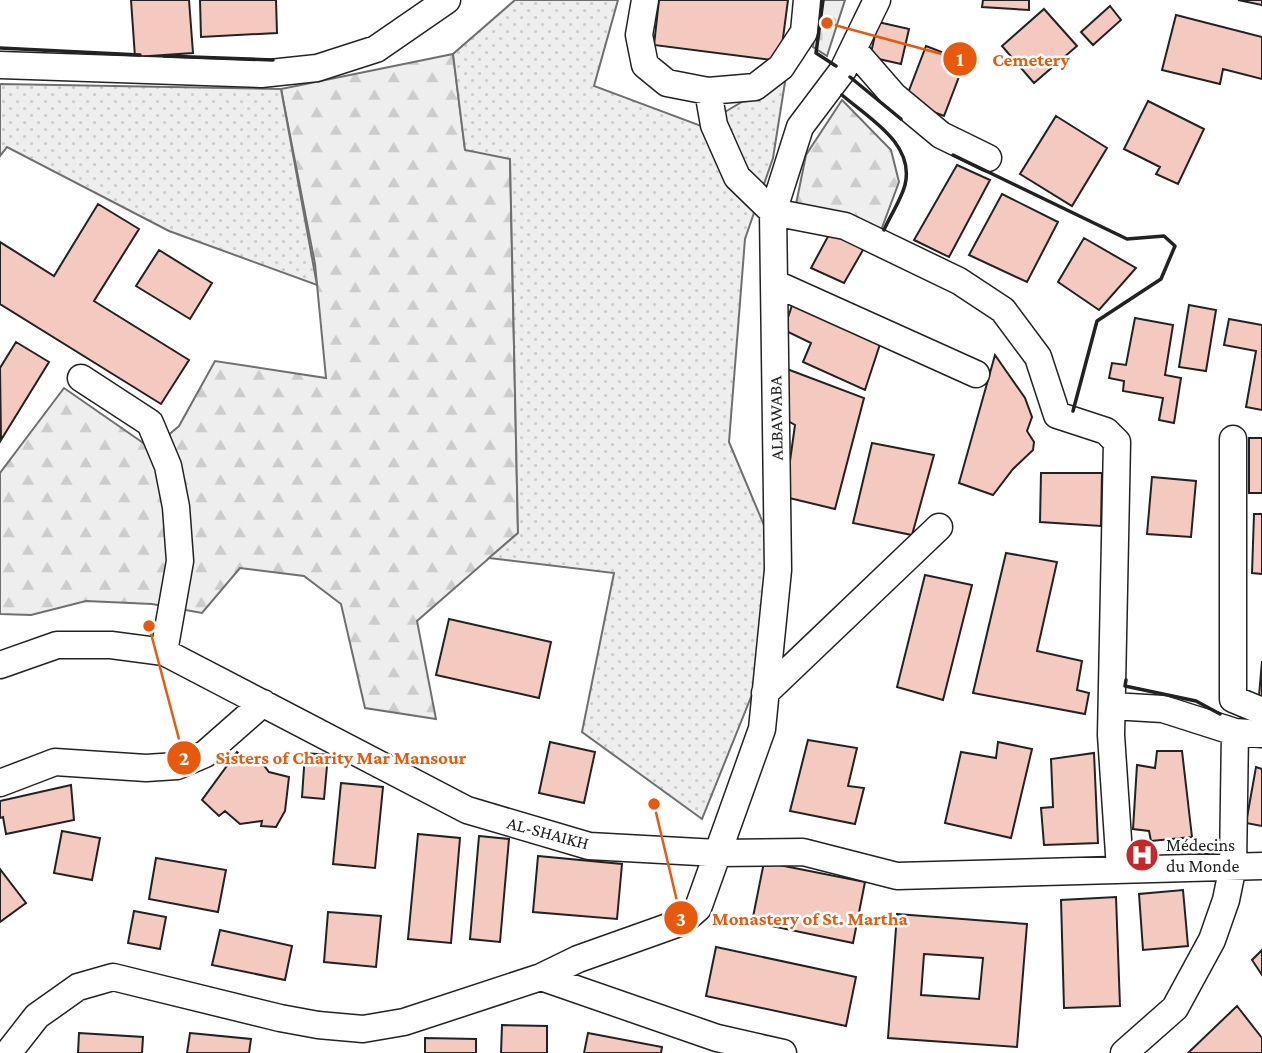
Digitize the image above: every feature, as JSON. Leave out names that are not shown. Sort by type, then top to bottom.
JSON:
[{"type":"street","points":[[0,65],[261,74],[317,68],[376,49],[447,0]]},
{"type":"street","points":[[645,0],[639,35],[645,65],[667,83],[708,91],[755,88],[781,67],[804,32],[807,0]]},
{"type":"street","name":"ALBAWABA","points":[[8,1053],[37,1016],[78,987],[113,977],[281,1018],[363,1029],[404,1022],[541,977],[578,959],[682,922],[698,908],[762,729],[778,570],[773,212],[800,127],[843,71],[877,0]]},
{"type":"street","points":[[854,50],[894,96],[942,135],[988,158]]},
{"type":"street","points":[[708,91],[714,125],[737,177],[773,212],[845,226],[959,281],[1003,310],[1038,358],[1057,415],[1106,431],[1117,442],[1112,706],[1120,869]]},
{"type":"street","points":[[774,283],[976,374]]},
{"type":"street","points":[[81,378],[150,423],[167,466],[176,507],[180,561],[164,652]]},
{"type":"street","points":[[1233,439],[1233,699],[1262,710]]},
{"type":"street","points":[[765,693],[939,527]]},
{"type":"street","name":"AL-SHAIKH","points":[[0,665],[57,645],[111,645],[164,652],[467,810],[589,846],[717,853],[803,852],[898,876],[1262,866]]},
{"type":"street","points":[[0,783],[55,762],[146,768],[177,766],[205,754],[263,703]]},
{"type":"street","points":[[1112,706],[1163,709],[1235,732],[1262,734]]},
{"type":"street","points":[[1124,1053],[1175,1008],[1212,940],[1233,866],[1235,732]]},
{"type":"street","points":[[541,977],[717,1038],[783,1053]]},
{"type":"green space","points":[[515,0],[618,0],[594,86],[701,126],[786,76],[773,158],[745,239],[729,442],[766,530],[765,618],[755,687],[702,819],[582,732],[614,573],[489,558],[518,533],[510,159],[465,150],[453,54]]},
{"type":"green space","points":[[818,0],[845,0],[827,56],[813,47]]},
{"type":"green space","points":[[453,54],[465,149],[510,158],[518,533],[417,621],[436,719],[365,708],[341,604],[304,576],[240,568],[202,613],[152,604],[86,601],[31,615],[0,614],[0,473],[64,388],[152,449],[179,426],[215,361],[326,378],[315,264],[281,89]]},
{"type":"green space","points":[[0,84],[281,89],[317,285],[169,231],[7,147],[0,156]]},
{"type":"green space","points":[[842,100],[891,150],[899,182],[880,233],[794,214],[806,155]]},
{"type":"building","points":[[131,0],[189,0],[193,53],[135,57]]},
{"type":"building","points":[[200,0],[276,0],[277,33],[201,37]]},
{"type":"building","points":[[659,0],[788,0],[780,61],[654,45]]},
{"type":"building","points":[[983,0],[1029,0],[1029,10],[982,7]]},
{"type":"building","points":[[1238,0],[1262,0],[1262,5]]},
{"type":"building","points":[[1110,6],[1121,20],[1093,45],[1081,32]]},
{"type":"building","points":[[1044,9],[1077,46],[1034,83],[1002,46]]},
{"type":"building","points":[[1176,15],[1262,37],[1262,79],[1223,69],[1220,84],[1162,70]]},
{"type":"building","points":[[878,22],[909,29],[901,64],[870,57]]},
{"type":"building","points":[[926,46],[965,61],[944,116],[905,101]]},
{"type":"building","points":[[1148,101],[1204,129],[1178,184],[1156,174],[1160,167],[1124,149]]},
{"type":"building","points":[[1056,116],[1107,148],[1072,206],[1020,174]]},
{"type":"building","points":[[957,165],[990,180],[949,257],[914,240]]},
{"type":"building","points":[[1002,194],[1058,222],[1027,282],[969,255]]},
{"type":"building","points":[[98,204],[139,229],[94,301],[189,360],[161,404],[0,304],[0,242],[54,276]]},
{"type":"building","points":[[832,229],[867,243],[844,283],[811,268]]},
{"type":"building","points":[[1084,238],[1136,268],[1099,310],[1058,282]]},
{"type":"building","points":[[159,250],[212,283],[190,319],[136,286]]},
{"type":"building","points":[[794,299],[882,338],[865,390],[803,362],[811,343],[784,330]]},
{"type":"building","points":[[1189,305],[1216,310],[1206,371],[1179,367]]},
{"type":"building","points":[[1135,318],[1173,325],[1165,375],[1181,378],[1174,423],[1159,420],[1163,398],[1123,391],[1124,381],[1109,378],[1112,363],[1126,365]]},
{"type":"building","points":[[1229,319],[1262,325],[1262,410],[1246,407],[1256,351],[1224,345]]},
{"type":"building","points":[[16,342],[49,362],[1,440],[0,368]]},
{"type":"building","points":[[995,355],[1025,398],[1032,417],[1027,431],[1034,442],[1033,450],[1013,469],[993,495],[959,483]]},
{"type":"building","points":[[779,366],[864,398],[835,509],[785,497],[795,425],[772,412]]},
{"type":"building","points":[[1249,438],[1262,438],[1262,493],[1249,493]]},
{"type":"building","points":[[872,443],[934,455],[912,535],[853,523]]},
{"type":"building","points":[[1041,473],[1102,473],[1101,526],[1040,522]]},
{"type":"building","points":[[1152,477],[1196,481],[1191,537],[1147,534]]},
{"type":"building","points":[[1254,514],[1262,514],[1262,574],[1252,573]]},
{"type":"building","points":[[1006,553],[1057,562],[1037,651],[1082,661],[1077,690],[1089,693],[1085,714],[973,693]]},
{"type":"building","points":[[925,575],[972,585],[943,700],[897,687]]},
{"type":"building","points":[[449,619],[551,642],[539,698],[436,675]]},
{"type":"building","points":[[1262,661],[1262,697],[1259,696]]},
{"type":"building","points":[[808,740],[857,748],[848,786],[864,788],[855,824],[790,811]]},
{"type":"building","points":[[550,742],[595,752],[584,803],[539,793]]},
{"type":"building","points":[[998,742],[1032,749],[1011,838],[945,823],[961,752],[996,758]]},
{"type":"building","points":[[1157,751],[1182,751],[1192,837],[1151,841],[1149,831],[1133,829],[1137,765],[1155,768]]},
{"type":"building","points":[[237,752],[251,764],[259,759],[269,772],[289,777],[285,811],[276,827],[261,826],[262,821],[240,824],[225,811],[219,816],[202,800]]},
{"type":"building","points":[[305,753],[328,755],[324,799],[302,797]]},
{"type":"building","points":[[1094,753],[1098,843],[1044,845],[1041,808],[1053,807],[1051,759]]},
{"type":"building","points":[[1256,767],[1262,769],[1262,826],[1246,823]]},
{"type":"building","points":[[341,783],[383,787],[375,868],[333,864]]},
{"type":"building","points":[[71,785],[74,820],[6,834],[3,817],[0,818],[0,801]]},
{"type":"building","points":[[62,831],[100,838],[92,880],[54,873]]},
{"type":"building","points":[[418,834],[460,838],[451,943],[408,939]]},
{"type":"building","points":[[479,836],[509,839],[500,942],[470,939]]},
{"type":"building","points":[[538,856],[622,864],[617,919],[533,912]]},
{"type":"building","points":[[156,858],[226,870],[218,912],[149,899]]},
{"type":"building","points":[[764,862],[865,882],[853,943],[752,922]]},
{"type":"building","points":[[0,869],[26,903],[0,922]]},
{"type":"building","points":[[1183,890],[1188,946],[1143,950],[1139,894]]},
{"type":"building","points":[[1116,897],[1120,1006],[1064,1008],[1061,900]]},
{"type":"building","points":[[134,911],[166,917],[160,949],[128,943]]},
{"type":"building","points":[[328,912],[381,916],[376,967],[324,962]]},
{"type":"building","points":[[897,914],[1027,924],[1017,1047],[888,1038]],"holes":[[[924,954],[983,958],[979,999],[921,995]]]},
{"type":"building","points":[[220,930],[292,946],[285,980],[212,965]]},
{"type":"building","points":[[716,947],[856,977],[846,1026],[706,996]]},
{"type":"building","points":[[1262,950],[1262,975],[1252,960]]},
{"type":"building","points":[[1237,1006],[1262,1038],[1262,1053],[1188,1053]]},
{"type":"building","points":[[502,1025],[547,1026],[547,1053],[501,1053]]},
{"type":"building","points":[[79,1033],[143,1037],[142,1053],[78,1053]]},
{"type":"building","points":[[190,1033],[251,1039],[249,1053],[187,1053]]},
{"type":"building","points":[[588,1033],[662,1047],[661,1053],[584,1053]]},
{"type":"building","points":[[425,1038],[476,1039],[476,1053],[425,1053]]},
{"type":"wall","points":[[823,0],[816,53],[836,66]]},
{"type":"wall","points":[[0,48],[140,55]]},
{"type":"wall","points":[[164,56],[273,60]]},
{"type":"wall","points":[[850,77],[901,119]]},
{"type":"wall","points":[[842,95],[888,134],[903,157],[905,185],[884,230]]},
{"type":"wall","points":[[953,155],[1127,239],[1164,236],[1175,246],[1161,279],[1097,321],[1073,411]]},
{"type":"wall","points":[[1126,680],[1125,686],[1196,701],[1220,714]]},
{"type":"place","name":"Cemetery","points":[[827,23]]},
{"type":"place","name":"Sisters of Charity Mar Mansour","points":[[149,626]]},
{"type":"place","name":"Monastery of St. Martha","points":[[654,804]]},
{"type":"place","name":"Médecins du Monde","points":[[1142,855]]}]
